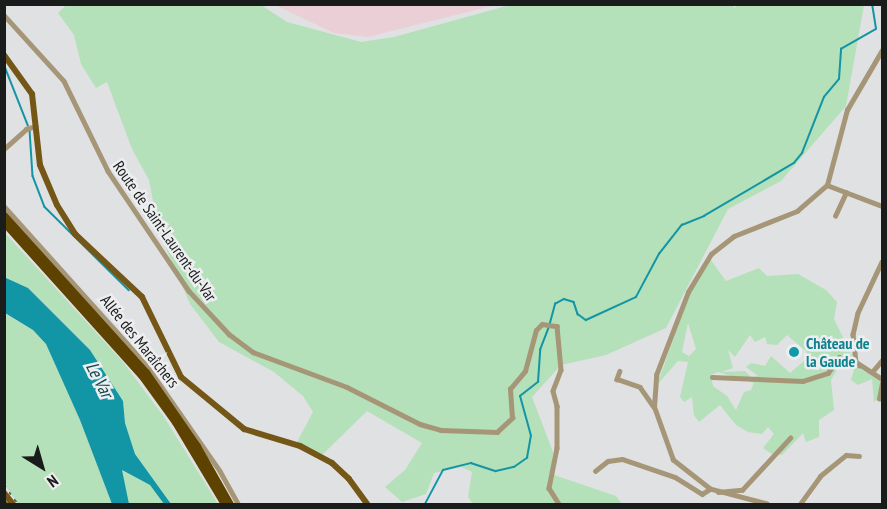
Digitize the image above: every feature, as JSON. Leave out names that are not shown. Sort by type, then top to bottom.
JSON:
[{"type":"highway","points":[[4,215],[146,372],[197,446],[230,504]]},
{"type":"highway","points":[[4,223],[141,375],[175,422],[224,504]]},
{"type":"main road","points":[[4,55],[29,85],[42,173],[64,218],[142,297],[172,363],[185,382],[244,429],[300,446],[332,463],[350,479],[367,504]]},
{"type":"main road","points":[[4,493],[13,504]]},
{"type":"street","name":"Route de Saint-Laurent-du-Var","points":[[4,15],[64,81],[108,171],[189,291],[229,334],[253,352],[347,387],[420,424],[441,430],[497,432],[511,422],[510,389],[525,371],[535,334],[542,324],[554,325],[558,331],[561,367],[553,391],[557,406],[557,448],[549,488],[559,504]]},
{"type":"street","points":[[654,407],[658,368],[688,292],[711,254],[734,236],[797,211],[827,185],[847,110],[882,50]]},
{"type":"street","points":[[4,149],[26,129],[36,126]]},
{"type":"street","points":[[827,185],[882,206]]},
{"type":"street","points":[[835,216],[846,192]]},
{"type":"street","name":"Allée des Maraîchers","points":[[4,206],[145,363],[220,471],[238,504]]},
{"type":"street","points":[[859,365],[855,325],[882,262]]},
{"type":"street","points":[[712,377],[803,381],[828,373],[839,357],[859,365],[882,379]]},
{"type":"street","points":[[872,372],[882,360]]},
{"type":"street","points":[[620,371],[617,379],[640,387],[654,407],[673,460],[710,489],[767,504]]},
{"type":"street","points":[[879,399],[882,383]]},
{"type":"street","points":[[718,492],[742,490],[790,438]]},
{"type":"street","points":[[800,504],[820,476],[846,455],[859,456]]},
{"type":"street","points":[[595,471],[608,461],[622,459],[675,477],[702,494],[710,489]]},
{"type":"shaded area","points":[[275,5],[496,5],[368,37],[334,33]]},
{"type":"green space","points":[[67,4],[261,5],[287,22],[361,42],[394,37],[510,5],[732,4],[734,8],[739,4],[864,5],[846,106],[781,181],[728,209],[666,328],[606,355],[561,365],[532,397],[553,452],[551,474],[616,496],[622,504],[473,504],[468,497],[472,472],[461,467],[434,473],[426,494],[402,502],[385,487],[405,470],[422,443],[367,411],[322,455],[297,442],[313,412],[303,396],[274,372],[219,342],[190,304],[159,232],[149,180],[132,149],[107,82],[96,88],[81,64],[74,35],[58,13]]},
{"type":"green space","points":[[5,233],[123,362],[164,417],[218,504],[171,504],[135,454],[125,423],[123,401],[90,350],[28,288],[5,277]]},
{"type":"green space","points":[[710,259],[726,281],[759,268],[767,276],[798,274],[826,290],[837,302],[834,319],[855,362],[862,370],[882,380],[878,399],[874,402],[872,379],[858,385],[851,380],[854,370],[839,366],[831,380],[834,410],[819,420],[819,437],[806,442],[803,433],[782,455],[772,454],[763,448],[774,434],[768,427],[762,434],[748,432],[736,425],[720,405],[699,422],[694,415],[692,397],[684,402],[680,397],[688,362],[678,361],[657,385],[692,286]],"holes":[[[688,323],[696,349],[689,356],[682,352]],[[750,335],[755,342],[765,337],[767,344],[777,345],[787,335],[807,352],[804,361],[790,373],[771,356],[765,366],[751,363],[746,367],[758,376],[751,377],[745,371],[721,372],[733,368],[728,350],[735,357]],[[718,372],[754,383],[751,390],[744,392],[736,410],[727,396],[713,386],[711,375]]]},
{"type":"green space","points":[[4,313],[33,330],[46,344],[80,420],[112,504],[18,504],[5,485]]},
{"type":"green space","points":[[121,470],[150,485],[164,504],[129,504]]},
{"type":"water","name":"Le Var","points":[[4,277],[28,288],[90,350],[123,401],[125,423],[135,454],[171,504],[164,504],[150,485],[122,470],[129,504],[112,504],[80,420],[46,344],[33,330],[5,313]]},
{"type":"waterway","points":[[550,323],[555,304],[564,299],[574,302],[578,314],[586,320],[636,297],[659,254],[682,225],[704,216],[794,163],[802,153],[824,97],[839,79],[841,49],[876,29],[872,4]]},
{"type":"waterway","points":[[4,64],[28,125]]},
{"type":"waterway","points":[[30,130],[33,176],[45,207],[129,290]]},
{"type":"waterway","points":[[425,504],[443,470],[471,463],[496,471],[514,467],[527,458],[531,436],[520,396],[538,382],[540,350],[549,327]]},
{"type":"railway","points":[[4,485],[18,504]]},
{"type":"place","name":"Château de la Gaude","points":[[794,352]]}]
